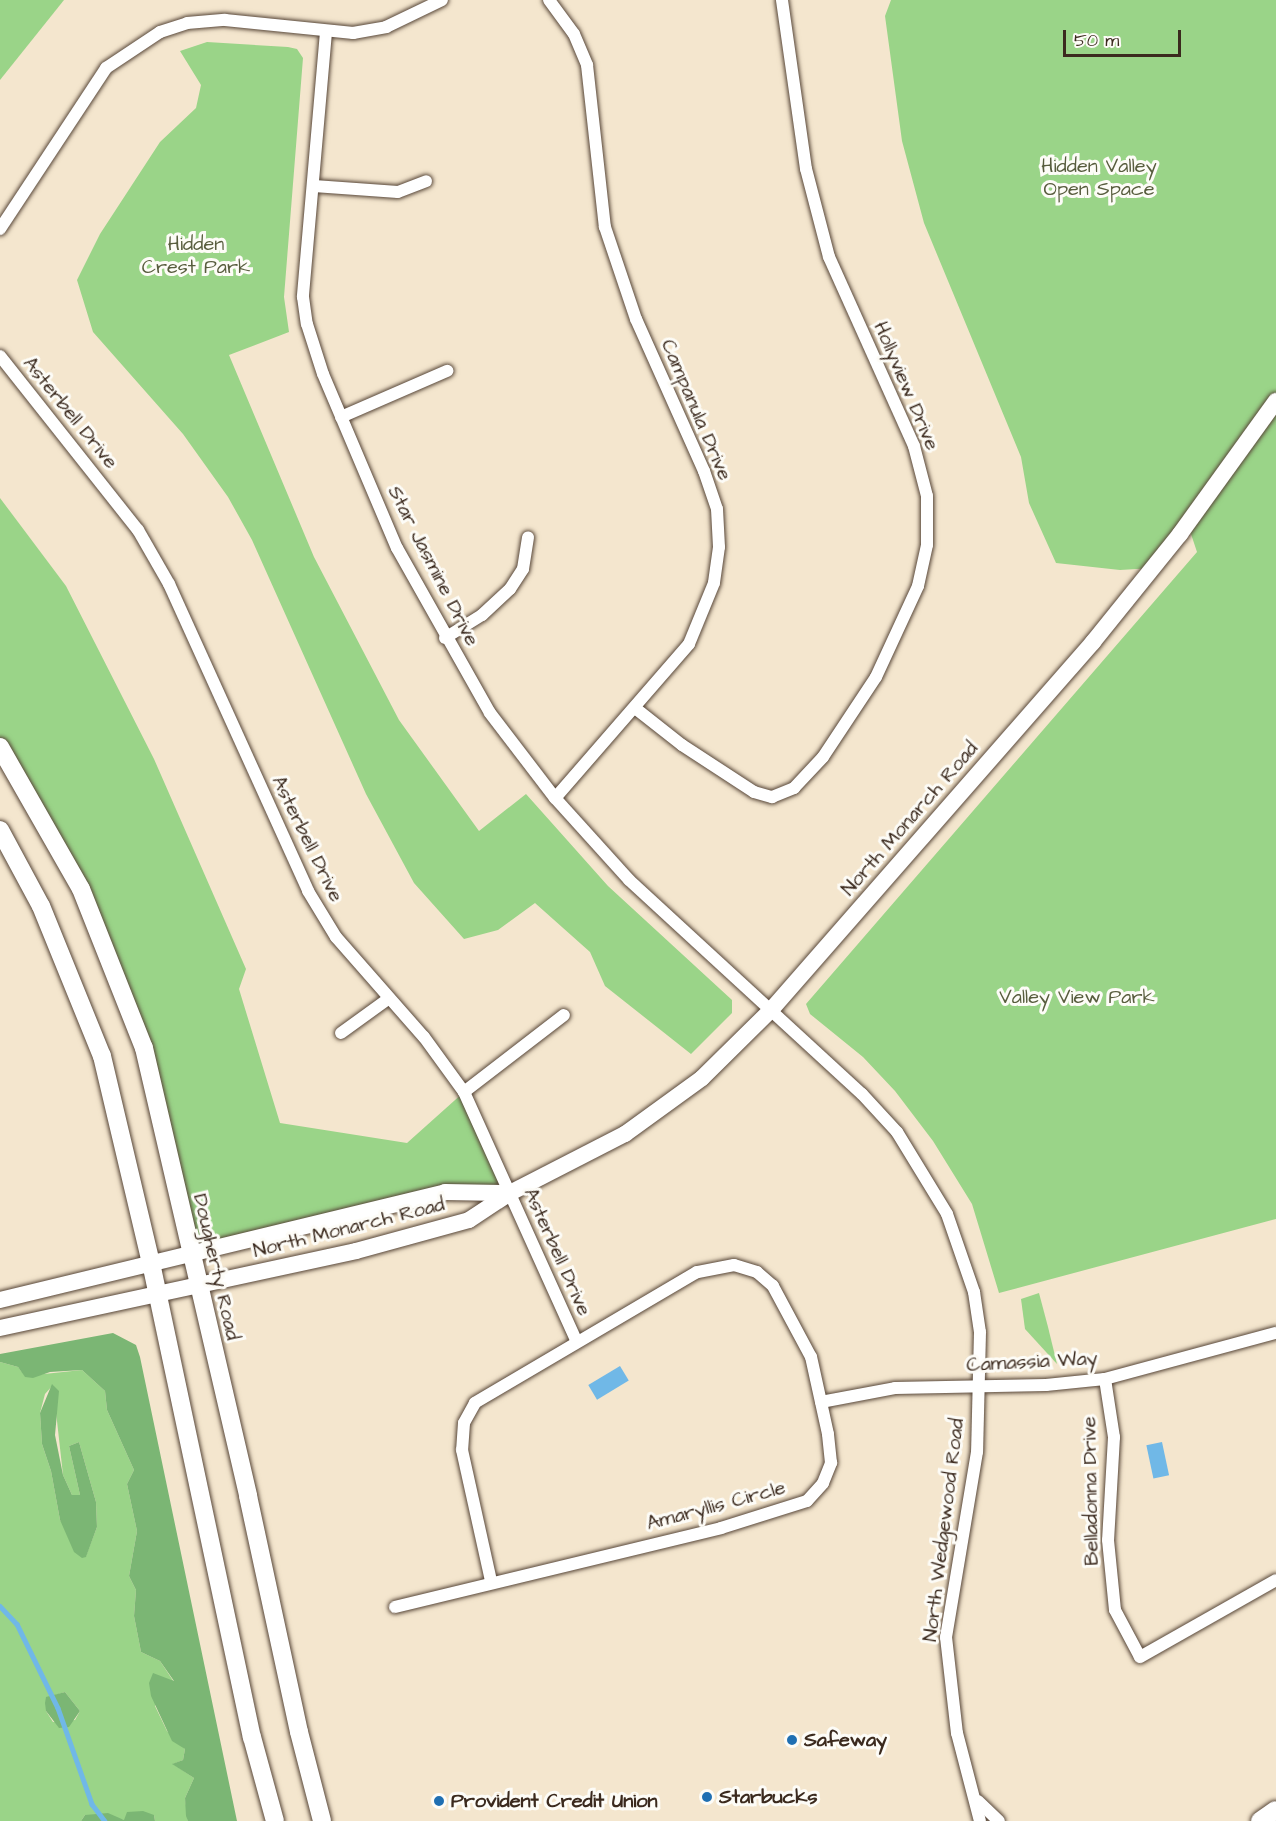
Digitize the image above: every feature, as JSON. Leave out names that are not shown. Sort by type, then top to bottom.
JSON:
[{"type":"main road","name":"Dougherty Road","points":[[0,747],[81,890],[144,1048],[190,1256],[322,1821]]},
{"type":"main road","points":[[0,830],[41,906],[102,1056],[151,1263],[252,1737],[275,1821]]},
{"type":"main road","points":[[1260,1821],[1276,1810]]},
{"type":"street","points":[[0,229],[106,68],[139,43],[187,23],[225,20],[353,33],[386,27],[442,0]]},
{"type":"street","name":"Campanula Drive","points":[[549,0],[574,34],[587,65],[600,200],[614,255],[636,319],[704,471],[717,509],[718,556],[714,583],[704,614],[689,644],[555,798]]},
{"type":"street","name":"Hollyview Drive","points":[[635,708],[682,745],[754,792],[772,797],[794,788],[823,757],[876,677],[918,586],[927,544],[927,496],[914,446],[829,257],[817,213],[794,109],[782,0]]},
{"type":"street","name":"Star Jasmine Drive","points":[[326,32],[303,297],[307,324],[341,417],[397,548],[445,638],[490,713],[555,798],[629,880],[771,1010]]},
{"type":"street","points":[[314,186],[398,192],[426,181]]},
{"type":"street","name":"Asterbell Drive","points":[[0,356],[138,530],[169,584],[308,891],[336,937],[388,999],[424,1037],[464,1092],[576,1340]]},
{"type":"street","points":[[341,417],[447,371]]},
{"type":"street","name":"North Monarch Road","points":[[0,1328],[157,1296],[356,1251],[469,1220],[510,1193],[625,1134],[702,1078],[771,1010],[1093,642],[1180,534],[1275,405]]},
{"type":"street","points":[[445,638],[488,611],[510,589],[523,569],[528,537]]},
{"type":"street","points":[[341,1034],[388,999]]},
{"type":"street","name":"North Wedgewood Road","points":[[771,1010],[862,1094],[897,1132],[927,1177],[947,1214],[974,1292],[981,1385],[977,1452],[946,1637],[957,1733],[978,1801],[980,1821]]},
{"type":"street","points":[[464,1092],[564,1015]]},
{"type":"street","name":"North Monarch Road","points":[[0,1300],[151,1263],[190,1256],[445,1192],[510,1193]]},
{"type":"street","name":"Amaryllis Circle","points":[[395,1606],[491,1581],[721,1528],[807,1500],[823,1483],[831,1463],[812,1357],[790,1312],[773,1286],[757,1272],[734,1265],[697,1272],[576,1340],[490,1391],[475,1403],[464,1423],[462,1450],[491,1581]]},
{"type":"street","name":"Camassia Way","points":[[821,1402],[895,1388],[1106,1379],[1276,1333]]},
{"type":"street","name":"Belladonna Drive","points":[[1106,1379],[1114,1437],[1108,1540],[1115,1610],[1140,1657],[1276,1580]]},
{"type":"street","name":"North Wedgewood Road","points":[[978,1801],[999,1821]]},
{"type":"green space","points":[[0,0],[64,0],[0,80]]},
{"type":"green space","points":[[891,0],[1276,0],[1276,1219],[999,1293],[972,1204],[933,1141],[895,1091],[863,1057],[810,1014],[806,1004],[1197,552],[1188,525],[1153,568],[1120,570],[1056,563],[1029,503],[1021,457],[924,223],[902,141],[885,16]]},
{"type":"green space","name":"Hidden Crest Park","points":[[207,42],[288,47],[297,49],[303,58],[284,297],[289,332],[229,355],[314,557],[399,720],[479,831],[526,794],[608,886],[732,1000],[732,1013],[691,1054],[605,986],[590,952],[535,903],[498,930],[464,939],[414,883],[366,794],[252,540],[228,497],[183,434],[93,332],[77,280],[100,234],[160,142],[196,108],[201,85],[180,51]]},
{"type":"green space","points":[[0,498],[66,586],[154,759],[246,969],[239,989],[280,1123],[407,1143],[464,1092],[510,1193],[445,1192],[190,1255],[144,1048],[81,889],[0,747]]},
{"type":"green space","points":[[1039,1293],[1057,1364],[1025,1329],[1021,1299]]},
{"type":"green space","points":[[113,1333],[136,1345],[140,1357],[237,1821],[188,1821],[186,1816],[185,1798],[194,1778],[172,1764],[183,1760],[185,1749],[172,1741],[151,1696],[149,1683],[153,1673],[174,1681],[160,1661],[141,1652],[134,1616],[136,1590],[129,1576],[137,1531],[127,1484],[134,1470],[107,1410],[105,1391],[82,1370],[50,1372],[33,1378],[25,1377],[18,1367],[0,1362],[0,1354]]},
{"type":"green space","points":[[0,1362],[18,1367],[25,1376],[82,1370],[105,1391],[107,1410],[134,1470],[127,1484],[137,1531],[129,1576],[136,1590],[134,1616],[141,1652],[160,1661],[174,1682],[165,1681],[155,1706],[167,1731],[185,1749],[183,1760],[173,1764],[194,1778],[185,1798],[188,1821],[155,1821],[154,1815],[124,1820],[85,1815],[81,1821],[0,1821]],"holes":[[[53,1385],[63,1475],[72,1495],[80,1495],[69,1446],[79,1442],[96,1502],[97,1527],[86,1556],[60,1520],[51,1471],[42,1444],[40,1413],[45,1394]],[[65,1692],[80,1711],[75,1720],[53,1722],[46,1711],[46,1698]]]},
{"type":"green space","points":[[52,1384],[59,1391],[55,1435],[63,1475],[72,1495],[80,1495],[69,1446],[79,1442],[96,1502],[97,1527],[86,1557],[82,1558],[74,1552],[60,1520],[51,1471],[42,1444],[40,1413]]},
{"type":"green space","points":[[65,1692],[80,1711],[69,1727],[59,1728],[46,1711],[46,1697]]},
{"type":"green space","points":[[143,1811],[154,1815],[155,1821],[81,1821],[85,1815],[108,1813],[124,1820],[127,1812]]},
{"type":"water","points":[[620,1366],[629,1381],[597,1400],[588,1385]]},
{"type":"water","points":[[1162,1442],[1169,1475],[1153,1479],[1146,1445]]},
{"type":"waterway","points":[[0,1606],[17,1624],[58,1708],[92,1804],[105,1821]]},
{"type":"place","name":"Safeway","points":[[792,1740]]},
{"type":"place","name":"Starbucks","points":[[707,1797]]},
{"type":"place","name":"Provident Credit Union","points":[[439,1801]]},
{"type":"park label","name":"Hidden Valley Open Space","points":[[1099,178]]},
{"type":"park label","name":"Valley View Park","points":[[1077,997]]}]
